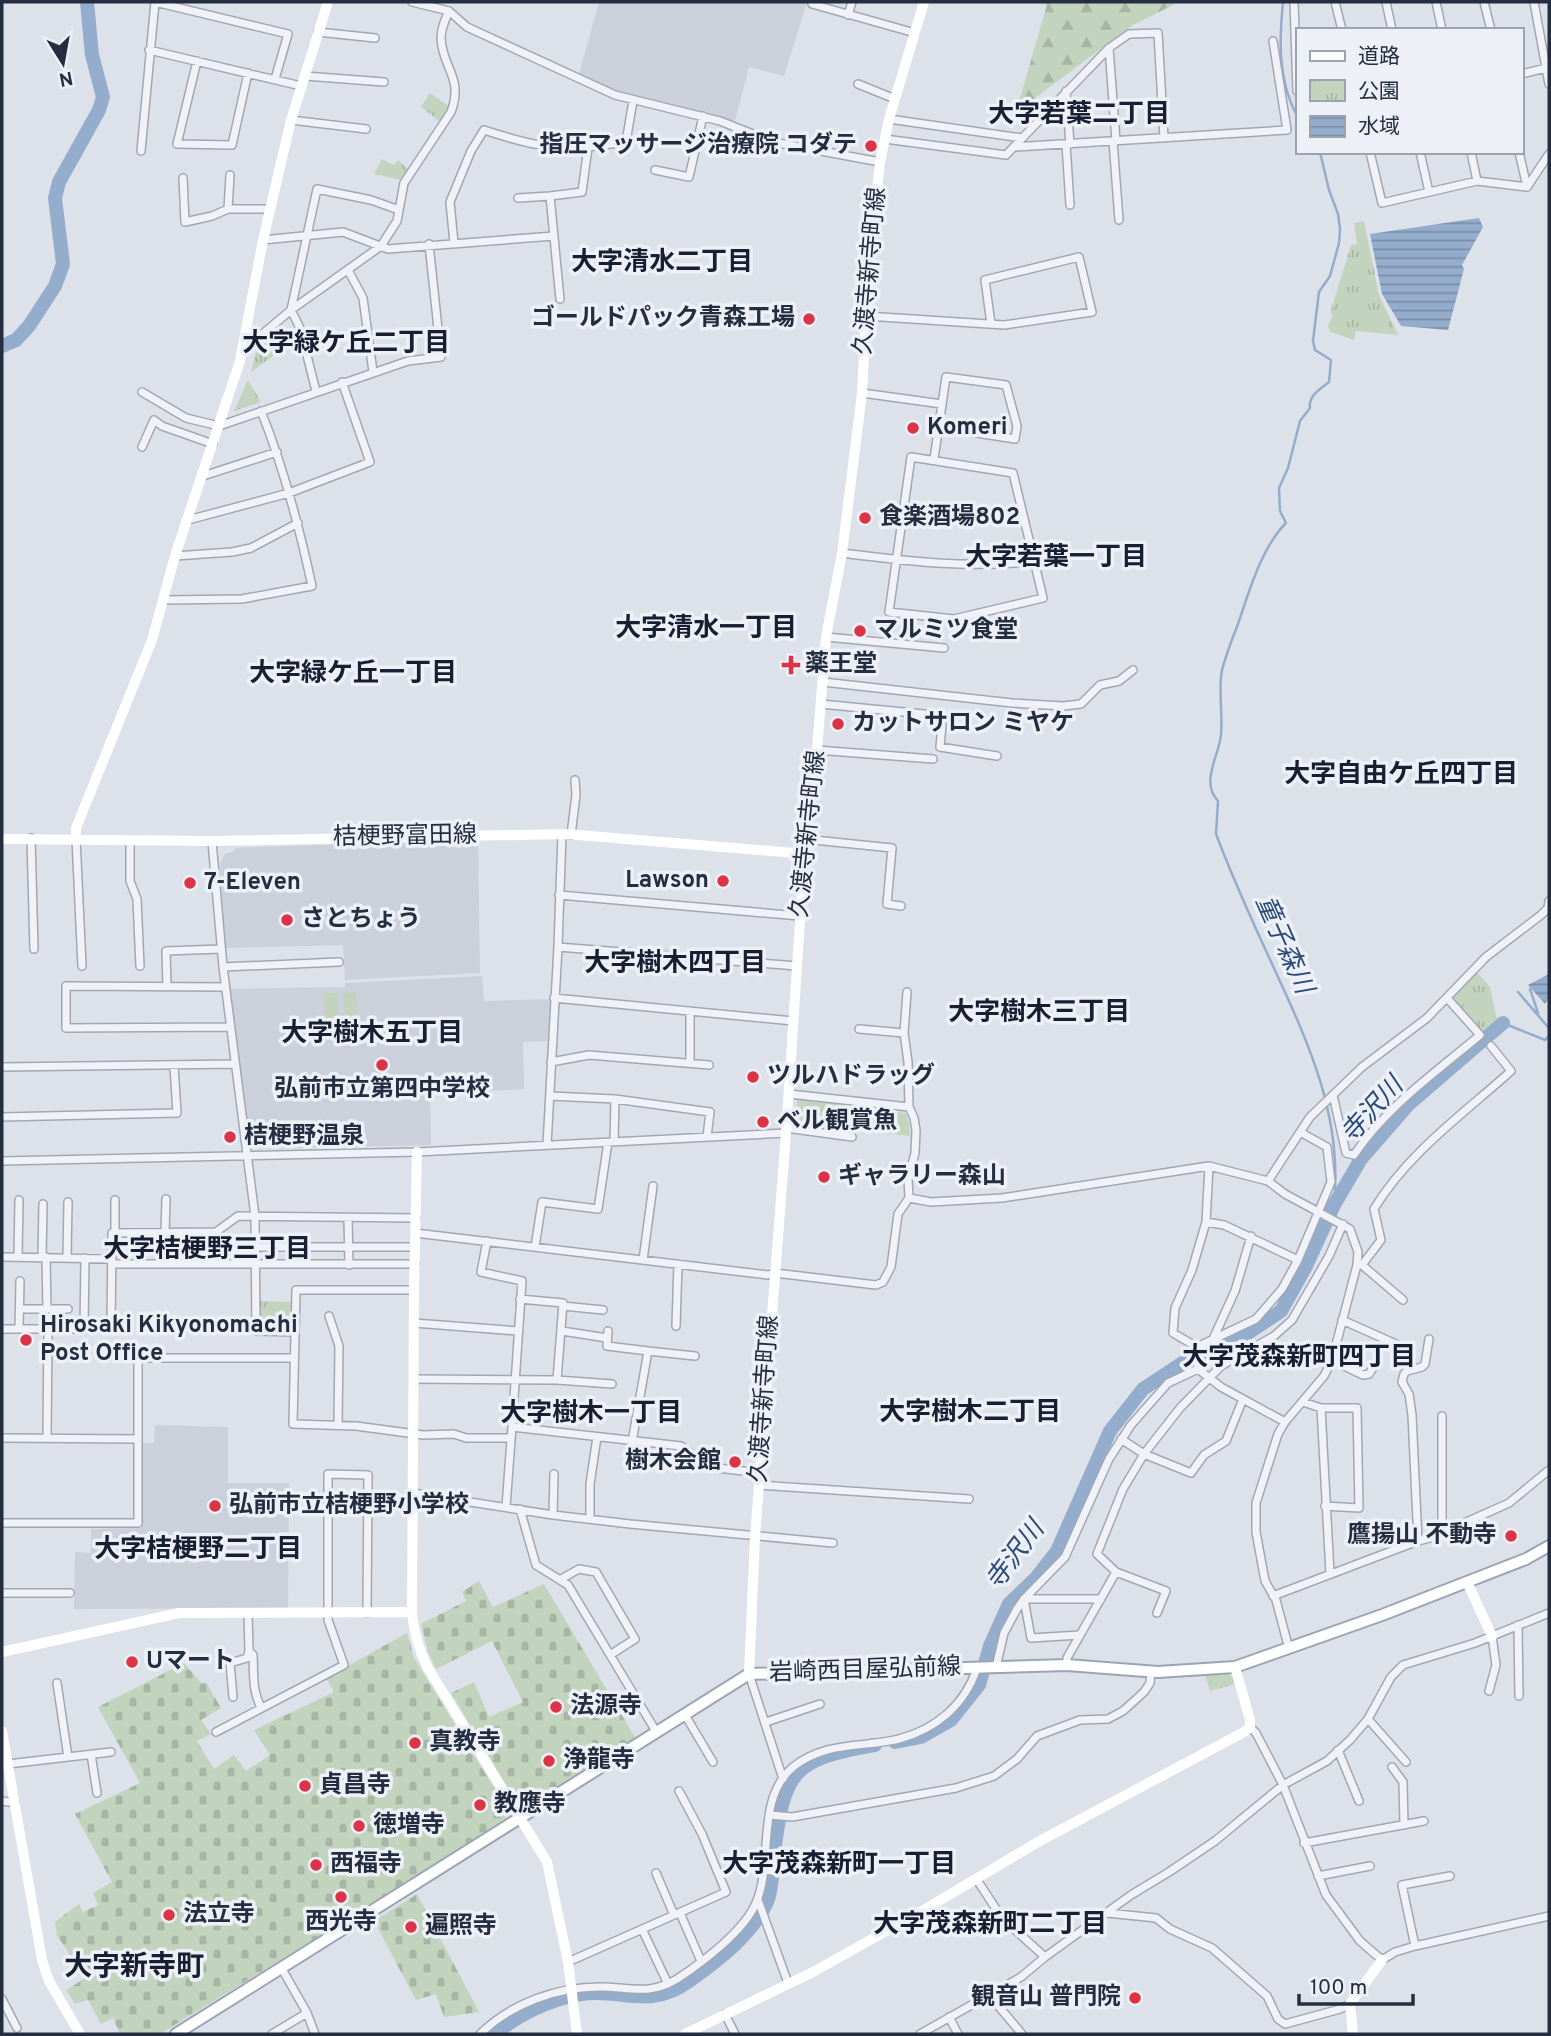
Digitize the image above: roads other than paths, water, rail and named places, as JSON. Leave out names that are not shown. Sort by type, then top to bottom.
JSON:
[{"type":"main road","name":"岩崎西目屋弘前線","points":[[176,2034],[749,1674],[1067,1665],[1151,1671],[1235,1667],[1467,1582],[1526,1559],[1549,1546]]},
{"type":"street","points":[[141,151],[155,2],[288,34],[275,79]]},
{"type":"street","points":[[82,966],[76,828],[135,685],[165,600],[175,556],[246,338],[263,240],[291,120],[328,2]]},
{"type":"street","points":[[412,2],[449,11],[467,27],[615,95],[703,116],[773,142],[880,162]]},
{"type":"street","points":[[813,2],[812,4],[848,15],[915,33]]},
{"type":"street","points":[[848,15],[852,2]]},
{"type":"street","name":"久渡寺新寺町線","points":[[749,1674],[755,1537],[805,846],[817,750],[826,637],[842,553],[862,393],[869,257],[880,162],[889,119],[924,2]]},
{"type":"street","points":[[1294,2],[1296,61]]},
{"type":"street","points":[[1335,2],[1342,28]]},
{"type":"street","points":[[1385,2],[1392,28]]},
{"type":"street","points":[[1436,2],[1442,28]]},
{"type":"street","points":[[1484,2],[1490,28]]},
{"type":"street","points":[[1534,2],[1549,84]]},
{"type":"street","points":[[246,338],[260,336],[290,310],[381,246],[392,231],[404,183],[455,102],[454,76],[441,38],[449,11]]},
{"type":"street","points":[[318,32],[374,38]]},
{"type":"street","points":[[885,139],[1006,155],[1110,48],[1129,34],[1158,33],[1164,138]]},
{"type":"street","points":[[1014,147],[1287,130],[1273,41]]},
{"type":"street","points":[[1110,48],[1119,220]]},
{"type":"street","points":[[149,50],[275,79],[384,82]]},
{"type":"street","points":[[197,61],[177,144],[232,145],[248,73]]},
{"type":"street","points":[[1523,74],[1546,68]]},
{"type":"street","points":[[858,84],[895,99]]},
{"type":"street","points":[[1066,91],[1070,205]]},
{"type":"street","points":[[454,243],[450,202],[471,150],[484,130],[532,145],[559,148],[626,142],[633,101]]},
{"type":"street","points":[[655,170],[689,177],[703,116]]},
{"type":"street","points":[[889,119],[1022,138]]},
{"type":"street","points":[[291,120],[366,129]]},
{"type":"street","points":[[518,198],[582,192],[588,147]]},
{"type":"street","points":[[1370,154],[1382,203],[1477,181],[1527,187]]},
{"type":"street","points":[[1420,154],[1429,192]]},
{"type":"street","points":[[1471,154],[1477,181]]},
{"type":"street","points":[[1519,154],[1527,187]]},
{"type":"street","points":[[1527,187],[1549,154]]},
{"type":"street","points":[[228,209],[230,176]]},
{"type":"street","points":[[183,178],[185,222],[228,209],[270,209]]},
{"type":"street","points":[[316,391],[300,328],[290,310],[317,189],[371,200],[399,210]]},
{"type":"street","points":[[550,196],[560,299]]},
{"type":"street","points":[[263,240],[343,232],[388,249],[554,236]]},
{"type":"street","points":[[142,392],[186,418],[219,426],[408,361],[441,357],[429,244]]},
{"type":"street","points":[[866,316],[1004,325],[1092,312],[1079,257],[985,280],[991,324]]},
{"type":"street","points":[[348,270],[363,298],[373,372]]},
{"type":"street","points":[[934,459],[946,377],[1006,385],[1017,426],[1015,439],[939,427]]},
{"type":"street","points":[[188,520],[289,493],[370,462],[342,383]]},
{"type":"street","points":[[862,393],[942,404]]},
{"type":"street","points":[[165,600],[250,598],[312,586],[298,523],[261,411]]},
{"type":"street","points":[[142,447],[154,420],[162,426],[213,444]]},
{"type":"street","points":[[203,476],[276,452]]},
{"type":"street","points":[[911,457],[1013,473],[1043,598],[954,619],[889,612],[904,507],[911,457]]},
{"type":"street","points":[[904,507],[1023,521]]},
{"type":"street","points":[[175,556],[251,548],[298,523]]},
{"type":"street","points":[[842,553],[897,559],[1007,564],[1034,561]]},
{"type":"street","points":[[826,637],[944,648]]},
{"type":"street","points":[[822,682],[1063,706],[1081,704],[1100,685],[1119,681],[1133,670]]},
{"type":"street","points":[[821,704],[934,715],[942,724],[940,747],[997,756]]},
{"type":"street","points":[[817,750],[933,759]]},
{"type":"street","points":[[547,1145],[559,895],[566,834],[576,795],[575,780]]},
{"type":"street","name":"桔梗野富田線","points":[[2,839],[212,841],[566,834],[794,853],[805,846]]},
{"type":"street","points":[[31,838],[34,949]]},
{"type":"street","points":[[130,840],[130,881],[137,899],[140,966]]},
{"type":"street","points":[[805,846],[814,840],[892,848],[887,904],[901,906]]},
{"type":"street","points":[[212,841],[225,986],[255,1216],[256,1331],[295,1332]]},
{"type":"street","points":[[559,895],[800,916]]},
{"type":"street","points":[[1268,1181],[1310,1117],[1362,1067],[1427,1018],[1486,957],[1541,915],[1548,908],[1549,901]]},
{"type":"street","points":[[558,947],[797,966]]},
{"type":"street","points":[[167,987],[166,951],[221,949]]},
{"type":"street","points":[[223,967],[340,962]]},
{"type":"street","points":[[225,986],[66,986],[66,1027],[230,1027]]},
{"type":"street","points":[[415,1233],[768,1275],[775,1273],[876,1285],[883,1282],[891,1267],[898,1214],[909,1198],[908,1180],[915,1153],[916,1130],[909,1107],[904,1033],[907,992]]},
{"type":"street","points":[[554,998],[793,1021]]},
{"type":"street","points":[[1332,1096],[1346,1153],[1354,1155],[1365,1139],[1402,1100],[1480,1035],[1447,998]]},
{"type":"street","points":[[690,1011],[690,1063]]},
{"type":"street","points":[[859,1029],[904,1033]]},
{"type":"street","points":[[1289,1649],[1273,1596],[1265,1581],[1256,1532],[1256,1503],[1278,1434],[1324,1376],[1332,1360],[1360,1265],[1381,1240],[1374,1209],[1388,1186],[1415,1157],[1511,1071],[1491,1046]]},
{"type":"street","points":[[551,1062],[589,1055],[709,1065]]},
{"type":"street","points":[[2,1067],[235,1064]]},
{"type":"street","points":[[2,1118],[177,1113],[174,1066]]},
{"type":"street","points":[[789,1094],[909,1107]]},
{"type":"street","points":[[550,1096],[615,1099],[710,1112],[708,1137]]},
{"type":"street","points":[[535,1247],[542,1202],[598,1209],[611,1142],[615,1099]]},
{"type":"street","points":[[2,1161],[417,1152],[786,1131],[852,1137]]},
{"type":"street","points":[[1197,1349],[1256,1319],[1282,1289],[1321,1213],[1331,1182],[1327,1147],[1300,1132]]},
{"type":"street","points":[[417,1152],[412,1612],[417,1643],[424,1661],[547,1862],[568,1962],[577,2034]]},
{"type":"street","points":[[909,1198],[931,1202],[1002,1198],[1209,1166],[1268,1181],[1285,1194],[1350,1229],[1360,1265],[1403,1300]]},
{"type":"street","points":[[1197,1349],[1173,1333],[1175,1308],[1192,1270],[1206,1222],[1209,1166]]},
{"type":"street","points":[[643,1260],[653,1185]]},
{"type":"street","points":[[165,1233],[166,1199]]},
{"type":"street","points":[[18,1256],[19,1200]]},
{"type":"street","points":[[115,1200],[115,1233]]},
{"type":"street","points":[[67,1258],[68,1202]]},
{"type":"street","points":[[43,1205],[47,1309]]},
{"type":"street","points":[[2,1329],[111,1329],[112,1233],[216,1232],[238,1216],[416,1218]]},
{"type":"street","points":[[348,1217],[349,1265]]},
{"type":"street","points":[[1206,1222],[1224,1225],[1298,1260]]},
{"type":"street","points":[[1157,1613],[1166,1591],[1116,1572],[1097,1554],[1123,1489],[1144,1454],[1180,1408],[1221,1366],[1274,1336],[1292,1320],[1303,1304],[1341,1223]]},
{"type":"street","points":[[1213,1339],[1234,1291],[1251,1237]]},
{"type":"street","points":[[487,1241],[481,1272],[522,1281],[506,1507]]},
{"type":"street","points":[[255,1247],[415,1247]]},
{"type":"street","points":[[2,1256],[256,1265],[415,1264]]},
{"type":"street","points":[[84,1329],[85,1258]]},
{"type":"street","points":[[676,1326],[678,1264]]},
{"type":"street","points":[[19,1329],[20,1281]]},
{"type":"street","points":[[414,1290],[296,1290],[293,1424],[338,1425],[413,1434],[454,1434],[466,1438],[511,1438]]},
{"type":"street","points":[[520,1299],[603,1310]]},
{"type":"street","points":[[557,1380],[563,1306]]},
{"type":"street","points":[[20,1309],[68,1309]]},
{"type":"street","points":[[329,1315],[339,1346],[338,1425]]},
{"type":"street","points":[[1342,1320],[1408,1349]]},
{"type":"street","points":[[414,1324],[518,1331]]},
{"type":"street","points":[[47,1438],[48,1329]]},
{"type":"street","points":[[562,1331],[608,1335],[607,1346],[695,1356]]},
{"type":"street","points":[[1418,1541],[1412,1415],[1409,1394],[1402,1382],[1407,1371],[1425,1364],[1429,1339]]},
{"type":"street","points":[[1197,1349],[1198,1368],[1209,1379],[1285,1422]]},
{"type":"street","points":[[632,1442],[648,1351]]},
{"type":"street","points":[[2,1523],[138,1523],[138,1357],[294,1359]]},
{"type":"street","points":[[1332,1360],[1363,1375],[1369,1374],[1373,1368]]},
{"type":"street","points":[[994,1667],[1004,1633],[1024,1599],[1065,1558],[1109,1458],[1130,1425],[1168,1383],[1198,1368]]},
{"type":"street","points":[[414,1379],[557,1380],[612,1384]]},
{"type":"street","points":[[1121,1439],[1144,1454],[1191,1473],[1204,1455],[1226,1441],[1243,1399]]},
{"type":"street","points":[[1303,1402],[1321,1408],[1357,1408],[1359,1508],[1325,1506]]},
{"type":"street","points":[[1321,1408],[1330,1573]]},
{"type":"street","points":[[1442,1416],[1442,1535]]},
{"type":"street","points":[[512,1427],[681,1446],[709,1467],[760,1473]]},
{"type":"street","points":[[590,1518],[590,1484],[597,1437]]},
{"type":"street","points":[[2,1438],[138,1439]]},
{"type":"street","points":[[1273,1596],[1418,1541],[1442,1535],[1510,1503],[1549,1470]]},
{"type":"street","points":[[216,1732],[344,1665],[328,1620],[328,1474],[368,1475],[367,1613]]},
{"type":"street","points":[[552,1515],[554,1475]]},
{"type":"street","points":[[759,1485],[969,1499]]},
{"type":"street","points":[[413,1493],[552,1515],[833,1543]]},
{"type":"street","points":[[520,1509],[536,1565],[568,1585],[657,1733]]},
{"type":"street","points":[[561,1579],[579,1569],[596,1572],[635,1639],[610,1655]]},
{"type":"street","points":[[1067,1665],[1067,1658],[1116,1572]]},
{"type":"street","points":[[1467,1582],[1492,1636],[1496,1665],[1489,1690]]},
{"type":"street","points":[[2,1593],[70,1593]]},
{"type":"street","points":[[1024,1599],[1101,1600]]},
{"type":"street","points":[[1024,1599],[1031,1638],[1080,1635]]},
{"type":"street","points":[[2,1652],[179,1613],[412,1612]]},
{"type":"street","points":[[233,1697],[230,1662],[247,1658],[248,1613]]},
{"type":"street","points":[[920,2034],[1021,1977],[1107,1913],[1215,1841],[1283,1786],[1327,1761],[1367,1719],[1391,1677],[1403,1665],[1492,1636],[1549,1613]]},
{"type":"street","points":[[1518,1625],[1519,1696]]},
{"type":"street","points":[[249,1651],[253,1655],[254,1694],[261,1707]]},
{"type":"street","points":[[1235,1667],[1250,1727],[1256,1733],[1283,1786],[1326,1895],[1360,1941],[1382,1960]]},
{"type":"street","points":[[480,2034],[498,2020],[535,1999],[571,1990],[604,1987],[628,1991],[655,1989],[668,1984],[701,1961],[750,1916],[757,1899],[771,1815],[783,1779],[792,1768],[826,1749],[898,1739],[944,1718],[961,1700],[979,1668]]},
{"type":"street","points":[[771,1815],[792,1817],[956,1788],[994,1776],[1017,1759],[1037,1735],[1080,1720],[1108,1719],[1123,1711],[1144,1692],[1150,1683],[1151,1671]]},
{"type":"street","points":[[749,1674],[783,1779]]},
{"type":"street","points":[[57,1683],[68,1758]]},
{"type":"street","points":[[766,1722],[820,1704]]},
{"type":"street","points":[[685,1716],[713,1762]]},
{"type":"street","points":[[1367,1719],[1406,1762]]},
{"type":"street","points":[[685,2034],[788,1983],[977,1880],[1038,1843],[1202,1756],[1250,1727]]},
{"type":"street","points":[[2,1731],[44,1969],[80,2034]]},
{"type":"street","points":[[1338,1750],[1359,1801]]},
{"type":"street","points":[[8,1764],[111,1752]]},
{"type":"street","points":[[91,1755],[97,1793]]},
{"type":"street","points":[[1392,1767],[1403,1782],[1404,1825]]},
{"type":"street","points":[[568,1962],[726,1892],[702,1834],[679,1791]]},
{"type":"street","points":[[2,1801],[15,1803]]},
{"type":"street","points":[[1304,1843],[1424,1821]]},
{"type":"street","points":[[763,1870],[775,1871],[829,1863]]},
{"type":"street","points":[[1318,1876],[1370,1866]]},
{"type":"street","points":[[656,1874],[701,1961]]},
{"type":"street","points":[[1415,1946],[1402,1885],[1450,1876]]},
{"type":"street","points":[[977,1880],[1002,1918],[1045,1957]]},
{"type":"street","points":[[757,1899],[788,1983]]},
{"type":"street","points":[[1107,1913],[1156,1918],[1170,1929],[1212,1948],[1267,1997],[1278,2019],[1285,2024],[1350,2004],[1382,1960],[1395,1952],[1549,1916]]},
{"type":"street","points":[[642,1929],[668,1984]]},
{"type":"street","points":[[282,1969],[307,2013],[315,2034]]},
{"type":"street","points":[[989,1995],[1022,2034]]},
{"type":"street","points":[[2,1999],[17,2028]]},
{"type":"street","points":[[1350,2004],[1353,2034]]},
{"type":"street","points":[[272,2034],[307,2013]]},
{"type":"street","points":[[725,2014],[735,2034]]},
{"type":"street","points":[[949,2017],[958,2034]]},
{"type":"water","points":[[1479,218],[1483,227],[1462,265],[1464,269],[1448,330],[1401,326],[1382,294],[1370,234]]},
{"type":"water","points":[[1549,974],[1549,998],[1545,1004],[1528,985]]},
{"type":"waterway","points":[[2,346],[16,340],[29,326],[55,286],[63,264],[55,198],[59,182],[99,110],[103,97],[92,55],[87,2]]},
{"type":"waterway","points":[[1283,2],[1281,60],[1286,89],[1296,114]]},
{"type":"waterway","name":"童子森川","points":[[1320,154],[1340,229],[1330,276],[1319,292],[1313,341],[1315,350],[1331,360],[1329,382],[1313,396],[1310,408],[1300,421],[1288,468],[1279,488],[1280,511],[1286,523],[1277,533],[1257,571],[1222,670],[1221,735],[1212,769],[1211,786],[1218,801],[1216,834],[1299,1024],[1320,1082],[1333,1142],[1334,1205]]},
{"type":"waterway","points":[[1530,989],[1538,1013]]},
{"type":"waterway","points":[[1518,992],[1548,1027]]},
{"type":"waterway","name":"寺沢川","points":[[1503,1023],[1545,1040],[1549,1036]]},
{"type":"waterway","name":"寺沢川","points":[[895,1742],[921,1737],[951,1720],[979,1685],[990,1646],[1009,1604],[1036,1578],[1057,1551],[1110,1431],[1143,1389],[1190,1358],[1248,1333],[1281,1311],[1305,1268],[1334,1205],[1361,1159],[1409,1104],[1503,1023]]},
{"type":"waterway","name":"寺沢川","points":[[495,2034],[525,2014],[558,2000],[596,1993],[635,1996],[661,1994],[675,1990],[711,1965],[744,1936],[767,1902],[782,1804],[788,1787],[797,1774],[825,1756],[875,1745]]},
{"type":"place","name":"指圧マッサージ治療院 コダテ","points":[[871,146]]},
{"type":"place","name":"ゴールドパック青森工場","points":[[809,319]]},
{"type":"place","name":"Komeri","points":[[913,428]]},
{"type":"place","name":"食楽酒場802","points":[[865,518]]},
{"type":"place","name":"マルミツ食堂","points":[[860,631]]},
{"type":"place","name":"薬王堂","points":[[791,665]]},
{"type":"place","name":"カットサロン ミヤケ","points":[[838,724]]},
{"type":"place","name":"Lawson","points":[[723,881]]},
{"type":"place","name":"7-Eleven","points":[[190,883]]},
{"type":"place","name":"さとちょう","points":[[287,920]]},
{"type":"place","name":"弘前市立第四中学校","points":[[382,1065]]},
{"type":"place","name":"ツルハドラッグ","points":[[753,1077]]},
{"type":"place","name":"ベル観賞魚","points":[[763,1122]]},
{"type":"place","name":"桔梗野温泉","points":[[230,1137]]},
{"type":"place","name":"ギャラリー森山","points":[[824,1177]]},
{"type":"place","name":"Hirosaki Kikyonomachi Post Office","points":[[26,1340]]},
{"type":"place","name":"樹木会館","points":[[735,1462]]},
{"type":"place","name":"弘前市立桔梗野小学校","points":[[215,1506]]},
{"type":"place","name":"鷹揚山 不動寺","points":[[1511,1536]]},
{"type":"place","name":"Uマート","points":[[132,1662]]},
{"type":"place","name":"法源寺","points":[[556,1707]]},
{"type":"place","name":"真教寺","points":[[415,1743]]},
{"type":"place","name":"浄龍寺","points":[[549,1761]]},
{"type":"place","name":"貞昌寺","points":[[305,1786]]},
{"type":"place","name":"教應寺","points":[[480,1805]]},
{"type":"place","name":"徳増寺","points":[[359,1826]]},
{"type":"place","name":"西福寺","points":[[316,1865]]},
{"type":"place","name":"西光寺","points":[[341,1897]]},
{"type":"place","name":"法立寺","points":[[169,1915]]},
{"type":"place","name":"遍照寺","points":[[411,1927]]},
{"type":"place","name":"観音山 普門院","points":[[1135,1998]]},
{"type":"district","name":"大字若葉二丁目","points":[[1079,115]]},
{"type":"district","name":"大字清水二丁目","points":[[662,263]]},
{"type":"district","name":"大字緑ケ丘二丁目","points":[[346,344]]},
{"type":"district","name":"大字若葉一丁目","points":[[1056,558]]},
{"type":"district","name":"大字清水一丁目","points":[[706,629]]},
{"type":"district","name":"大字緑ケ丘一丁目","points":[[353,674]]},
{"type":"district","name":"大字自由ケ丘四丁目","points":[[1401,775]]},
{"type":"district","name":"大字樹木四丁目","points":[[675,964]]},
{"type":"district","name":"大字樹木三丁目","points":[[1039,1013]]},
{"type":"district","name":"大字樹木五丁目","points":[[372,1034]]},
{"type":"district","name":"大字桔梗野三丁目","points":[[207,1250]]},
{"type":"district","name":"大字茂森新町四丁目","points":[[1299,1358]]},
{"type":"district","name":"大字樹木二丁目","points":[[970,1413]]},
{"type":"district","name":"大字樹木一丁目","points":[[591,1414]]},
{"type":"district","name":"大字桔梗野二丁目","points":[[198,1550]]},
{"type":"district","name":"大字茂森新町一丁目","points":[[839,1865]]},
{"type":"district","name":"大字茂森新町二丁目","points":[[990,1925]]},
{"type":"district","name":"大字新寺町","points":[[134,1968]]}]
